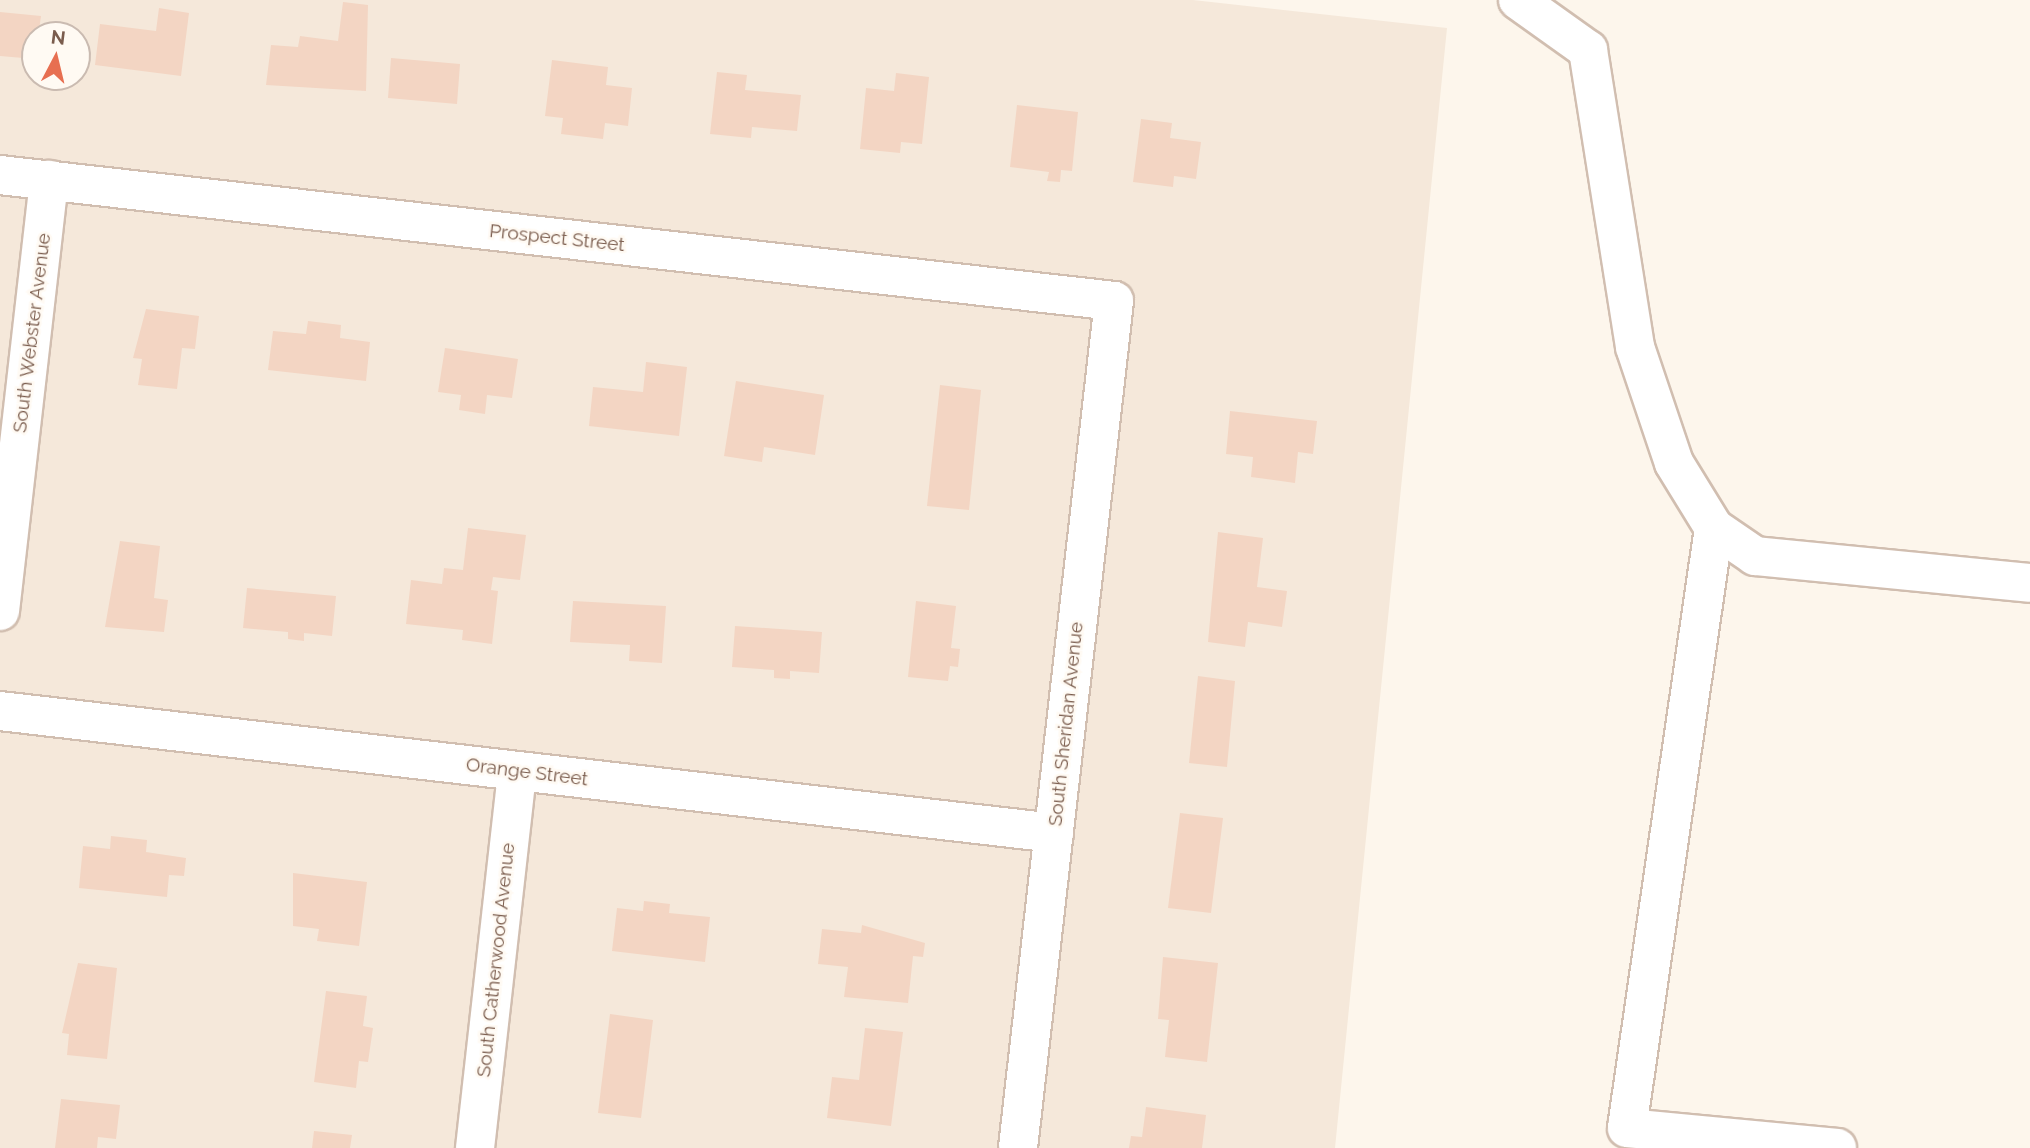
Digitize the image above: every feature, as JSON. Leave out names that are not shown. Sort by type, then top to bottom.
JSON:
[{"type":"street","points":[[1518,0],[1588,50],[1635,347],[1674,463],[1714,528],[1755,556],[2030,583]]},
{"type":"street","name":"Prospect Street","points":[[0,175],[1114,301]]},
{"type":"street","name":"South Webster Avenue","points":[[0,611],[49,180]]},
{"type":"street","name":"South Sheridan Avenue","points":[[1018,1148],[1114,301]]},
{"type":"street","points":[[1714,528],[1627,1128],[1837,1148]]},
{"type":"street","name":"Orange Street","points":[[0,711],[1054,833]]},
{"type":"street","name":"South Catherwood Avenue","points":[[475,1148],[517,771]]},
{"type":"shaded area","points":[[0,0],[1193,0],[1447,28],[1335,1148],[0,1148]]},
{"type":"building","points":[[343,2],[368,5],[366,91],[266,85],[271,45],[298,47],[300,36],[338,41]]},
{"type":"building","points":[[159,8],[189,13],[181,76],[95,65],[100,24],[156,31]]},
{"type":"building","points":[[0,12],[41,16],[40,21],[21,21],[21,58],[0,56]]},
{"type":"building","points":[[391,58],[460,64],[457,104],[388,98]]},
{"type":"building","points":[[552,60],[608,67],[606,85],[632,88],[628,126],[605,123],[603,139],[561,134],[563,118],[545,116]]},
{"type":"building","points":[[717,72],[747,75],[745,90],[801,95],[797,131],[752,127],[751,138],[710,134]]},
{"type":"building","points":[[896,73],[929,77],[922,144],[901,142],[900,153],[860,149],[866,88],[894,91]]},
{"type":"building","points":[[1017,105],[1078,112],[1072,171],[1061,170],[1060,182],[1047,181],[1049,172],[1010,167]]},
{"type":"building","points":[[1141,119],[1172,123],[1170,138],[1201,142],[1196,179],[1174,176],[1173,187],[1133,182]]},
{"type":"building","points":[[146,309],[199,316],[195,349],[182,348],[177,389],[138,385],[142,359],[133,358]]},
{"type":"building","points":[[308,321],[341,325],[340,338],[370,342],[366,381],[268,370],[273,331],[306,334]]},
{"type":"building","points":[[445,348],[518,359],[512,398],[487,395],[485,414],[459,410],[461,395],[438,392]]},
{"type":"building","points":[[646,362],[687,367],[679,436],[589,426],[593,387],[643,392]]},
{"type":"building","points":[[736,381],[824,395],[815,455],[764,447],[762,462],[724,456]]},
{"type":"building","points":[[940,385],[981,390],[969,510],[927,506]]},
{"type":"building","points":[[1230,411],[1317,421],[1313,454],[1298,452],[1295,483],[1251,477],[1253,457],[1226,454]]},
{"type":"building","points":[[468,528],[526,535],[520,580],[493,577],[491,590],[498,591],[492,644],[462,640],[463,630],[406,624],[411,580],[442,584],[444,568],[463,570]]},
{"type":"building","points":[[1218,532],[1263,538],[1257,587],[1287,591],[1282,627],[1248,622],[1245,647],[1208,642]]},
{"type":"building","points":[[120,541],[160,546],[154,598],[168,600],[164,632],[105,627]]},
{"type":"building","points":[[247,588],[336,596],[332,636],[304,633],[304,641],[288,639],[288,632],[243,628]]},
{"type":"building","points":[[573,601],[666,606],[662,663],[629,661],[630,645],[570,642]]},
{"type":"building","points":[[916,601],[956,606],[951,648],[960,649],[958,667],[950,666],[948,681],[908,677]]},
{"type":"building","points":[[735,626],[822,632],[819,673],[790,671],[790,679],[774,678],[774,670],[732,667]]},
{"type":"building","points":[[1198,676],[1235,681],[1227,767],[1189,763]]},
{"type":"building","points":[[1180,813],[1223,818],[1211,913],[1168,908]]},
{"type":"building","points":[[111,836],[147,840],[146,852],[186,858],[184,876],[169,875],[167,897],[79,888],[83,846],[110,849]]},
{"type":"building","points":[[293,873],[367,882],[359,946],[317,941],[319,929],[293,926]]},
{"type":"building","points":[[644,901],[670,904],[669,913],[710,917],[705,962],[612,951],[617,908],[643,911]]},
{"type":"building","points":[[862,925],[925,943],[923,957],[913,956],[908,1003],[844,997],[848,967],[818,964],[822,929],[861,933]]},
{"type":"building","points":[[1163,957],[1218,963],[1207,1062],[1165,1057],[1169,1020],[1158,1019]]},
{"type":"building","points":[[78,963],[117,968],[107,1059],[67,1055],[69,1034],[62,1033]]},
{"type":"building","points":[[326,991],[367,996],[363,1026],[373,1028],[368,1062],[359,1061],[356,1088],[314,1082]]},
{"type":"building","points":[[610,1014],[653,1020],[641,1118],[598,1113]]},
{"type":"building","points":[[865,1028],[903,1032],[891,1126],[827,1118],[832,1077],[859,1080]]},
{"type":"building","points":[[61,1099],[120,1105],[116,1139],[98,1137],[97,1148],[55,1148]]},
{"type":"building","points":[[1146,1107],[1206,1115],[1202,1148],[1129,1148],[1131,1136],[1142,1137]]},
{"type":"building","points":[[314,1131],[352,1135],[350,1148],[312,1148]]}]
